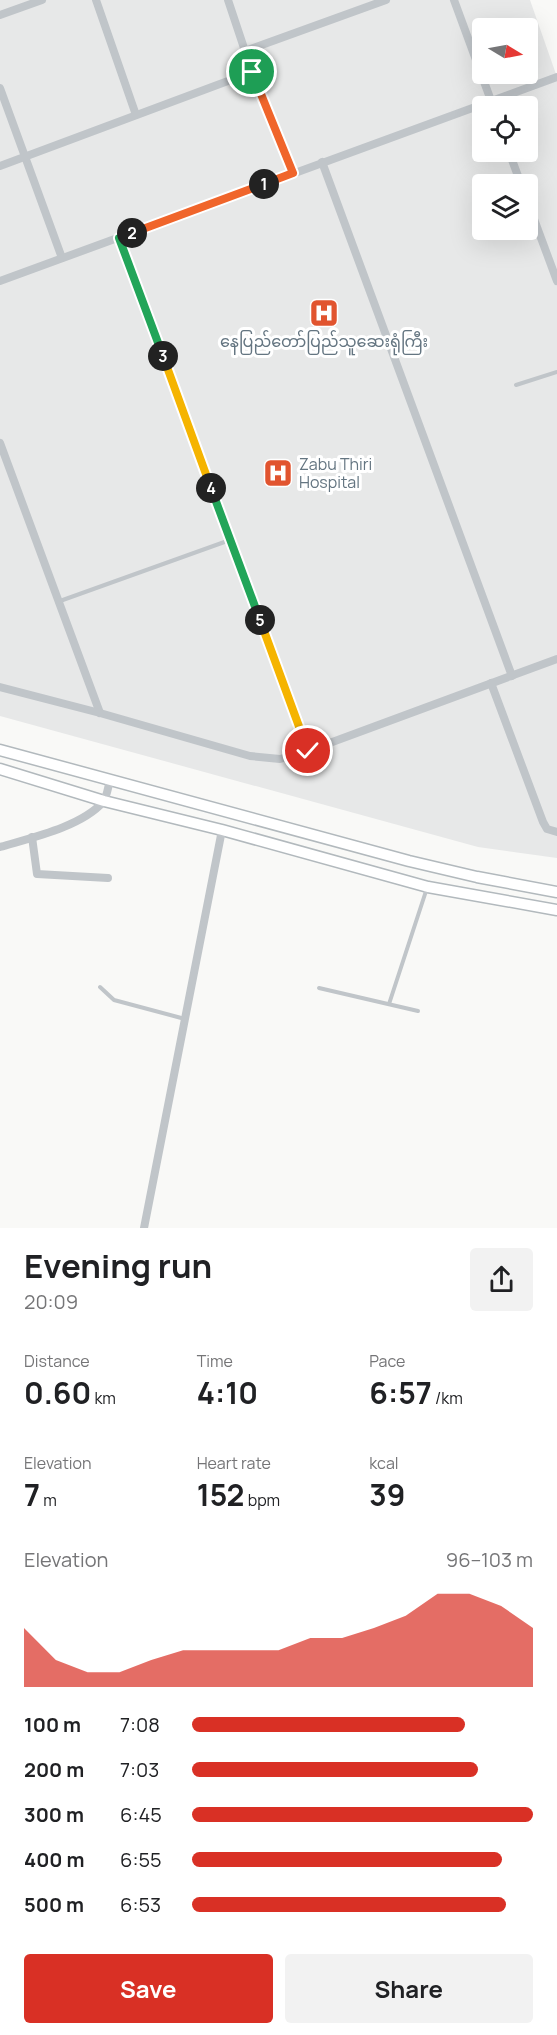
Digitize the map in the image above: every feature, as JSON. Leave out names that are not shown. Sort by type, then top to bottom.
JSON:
[{"type":"main road","points":[[0,750],[410,861],[477,877],[557,892]]},
{"type":"main road","points":[[0,769],[104,801],[222,830],[428,887],[557,910]]},
{"type":"street","points":[[0,15],[42,0]]},
{"type":"street","points":[[96,0],[136,115]]},
{"type":"street","points":[[228,0],[252,72],[293,173]]},
{"type":"street","points":[[245,51],[386,0]]},
{"type":"street","points":[[454,0],[489,96]]},
{"type":"street","points":[[0,166],[252,72]]},
{"type":"street","points":[[511,96],[557,77]]},
{"type":"street","points":[[0,88],[62,258]]},
{"type":"street","points":[[0,281],[322,162],[472,111]]},
{"type":"street","points":[[322,162],[512,676]]},
{"type":"street","points":[[538,229],[557,281]]},
{"type":"street","points":[[119,238],[308,751]]},
{"type":"street","points":[[0,443],[100,713]]},
{"type":"street","points":[[0,687],[261,758],[280,759],[308,751],[557,659]]},
{"type":"street","points":[[491,683],[543,822],[547,829],[557,832]]},
{"type":"street","points":[[0,847],[77,820],[104,801],[110,780]]},
{"type":"street","points":[[144,1228],[222,830]]},
{"type":"street","points":[[32,837],[37,874],[108,878]]},
{"type":"lane","points":[[516,386],[557,372]]},
{"type":"lane","points":[[60,601],[230,540]]},
{"type":"lane","points":[[389,1004],[428,887]]},
{"type":"lane","points":[[100,987],[114,1000],[186,1020]]},
{"type":"lane","points":[[319,988],[418,1011]]},
{"type":"shaded area","name":"Zabu Thiri Hospital","points":[[0,0],[530,0],[536,18],[472,18],[472,84],[538,84],[538,23],[557,77],[557,858],[478,847],[0,716]]},
{"type":"place","name":"နေပြည်တော်ပြည်သူဆေးရုံကြီး","points":[[324,313]]},
{"type":"place","name":"Zabu Thiri Hospital","points":[[278,473]]},
{"type":"route","points":[[252,72],[293,173],[119,238],[308,751]]}]
